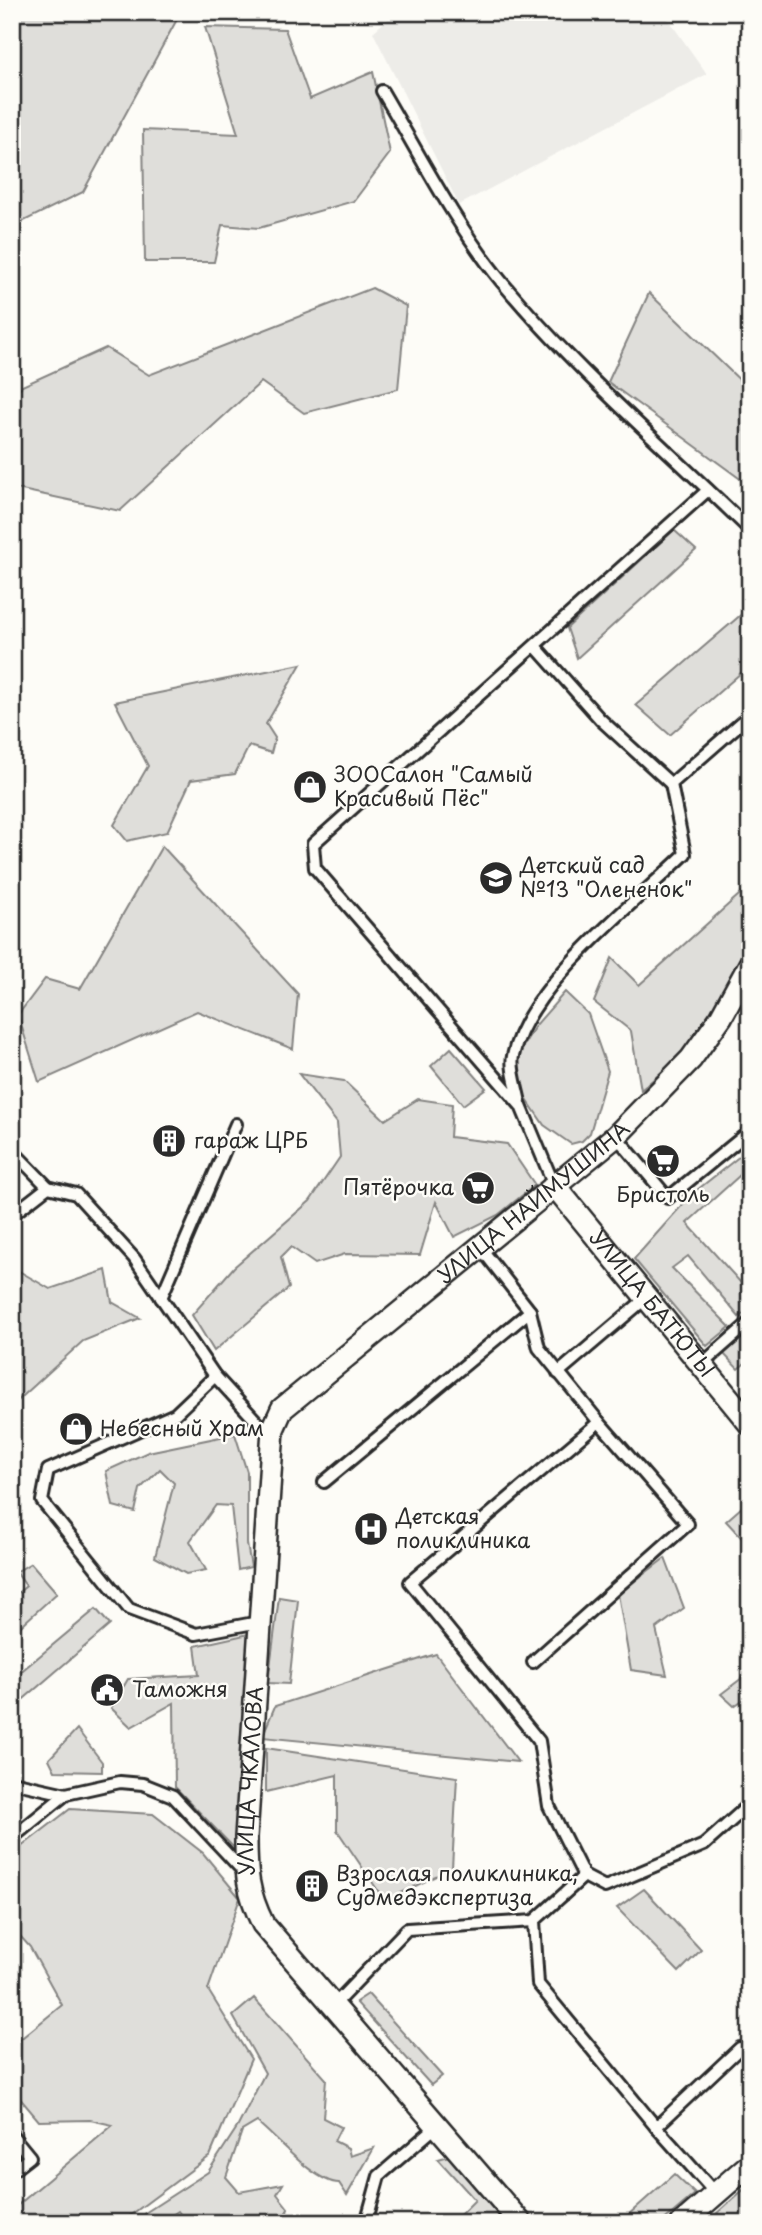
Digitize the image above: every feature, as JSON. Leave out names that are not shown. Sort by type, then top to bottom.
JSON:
[{"type":"street","name":"УЛИЦА НАЙМУШИНА","points":[[282,1409],[616,1136],[691,1059],[721,1017],[750,964]]},
{"type":"street","name":"УЛИЦА БАТЮТЫ","points":[[554,1185],[750,1424]]},
{"type":"street","name":"УЛИЦА ЧКАЛОВА","points":[[282,1409],[273,1429],[259,1622],[246,1874],[250,1900],[263,1924],[522,2223]]},
{"type":"street","points":[[682,2223],[750,2164]]},
{"type":"lane","points":[[382,91],[448,202],[499,278],[548,335],[750,530]]},
{"type":"lane","points":[[521,1106],[315,868],[313,844],[708,490]]},
{"type":"lane","points":[[535,646],[600,719],[671,784],[685,854],[556,978],[529,1012],[512,1058],[521,1106],[554,1185]]},
{"type":"lane","points":[[671,784],[750,715]]},
{"type":"lane","points":[[161,1298],[236,1124]]},
{"type":"lane","points":[[616,1136],[668,1198],[750,1131]]},
{"type":"lane","points":[[12,1150],[48,1187],[76,1194],[134,1258],[215,1376],[259,1424],[273,1429]]},
{"type":"lane","points":[[12,1215],[48,1187]]},
{"type":"lane","points":[[480,1247],[530,1311],[539,1348],[688,1524],[533,1662]]},
{"type":"lane","points":[[558,1373],[645,1298]]},
{"type":"lane","points":[[324,1482],[530,1311]]},
{"type":"lane","points":[[700,1366],[750,1322]]},
{"type":"lane","points":[[215,1376],[175,1414],[48,1470],[42,1501],[129,1609],[196,1634],[259,1622]]},
{"type":"lane","points":[[599,1422],[410,1582],[539,1741],[549,1806],[584,1876],[605,1888],[679,1856],[704,1845],[750,1804]]},
{"type":"lane","points":[[12,1782],[66,1794],[120,1782],[143,1784],[173,1796],[246,1874]]},
{"type":"lane","points":[[12,1838],[66,1794]]},
{"type":"lane","points":[[333,2006],[407,1929],[534,1921],[584,1876]]},
{"type":"lane","points":[[534,1921],[538,1983],[656,2127],[715,2193]]},
{"type":"lane","points":[[656,2127],[740,2048]]},
{"type":"lane","points":[[366,2223],[379,2176],[437,2126]]},
{"type":"lane","points":[[12,2135],[30,2157],[12,2171]]},
{"type":"shaded area","points":[[12,12],[181,12],[83,192],[12,227]]},
{"type":"shaded area","points":[[396,12],[663,12],[707,74],[459,205],[373,32]]},
{"type":"shaded area","points":[[205,27],[285,29],[310,99],[373,72],[390,153],[354,201],[259,228],[222,225],[214,262],[145,262],[143,130],[238,134]]},
{"type":"shaded area","points":[[372,288],[406,306],[398,389],[304,413],[261,382],[120,511],[12,488],[12,395],[22,386],[106,348],[149,375]]},
{"type":"shaded area","points":[[649,293],[750,390],[750,486],[608,382]]},
{"type":"shaded area","points":[[674,530],[696,550],[577,658],[567,628]]},
{"type":"shaded area","points":[[750,607],[750,665],[670,735],[636,705]]},
{"type":"shaded area","points":[[301,664],[266,724],[275,738],[271,753],[249,746],[235,774],[191,780],[167,832],[127,841],[114,825],[148,766],[115,702]]},
{"type":"shaded area","points":[[162,846],[298,994],[293,1049],[197,1011],[39,1082],[18,1015],[45,979],[80,989]]},
{"type":"shaded area","points":[[750,885],[750,948],[709,1021],[678,1058],[641,1090],[631,1031],[594,1002],[612,958],[639,985]]},
{"type":"shaded area","points":[[565,992],[588,1014],[608,1071],[590,1133],[582,1141],[571,1144],[544,1125],[521,1091],[516,1058],[535,1026]]},
{"type":"shaded area","points":[[451,1048],[486,1088],[463,1105],[431,1066]]},
{"type":"shaded area","points":[[299,1074],[344,1081],[385,1120],[418,1099],[452,1104],[450,1137],[507,1144],[535,1185],[498,1215],[454,1237],[436,1202],[420,1255],[345,1254],[315,1264],[291,1247],[281,1257],[289,1288],[214,1351],[192,1315],[234,1267],[310,1201],[340,1157],[337,1123]]},
{"type":"shaded area","points":[[750,1148],[750,1166],[687,1223],[750,1293],[750,1308],[739,1317],[688,1256],[672,1268],[730,1327],[707,1346],[634,1259],[692,1194]]},
{"type":"shaded area","points":[[12,1267],[50,1289],[106,1270],[112,1302],[140,1318],[83,1341],[12,1406],[18,1327],[12,1303]]},
{"type":"shaded area","points":[[750,1329],[750,1359],[738,1369],[723,1353]]},
{"type":"shaded area","points":[[235,1434],[247,1472],[247,1544],[251,1567],[238,1570],[231,1506],[216,1505],[190,1541],[206,1570],[186,1574],[155,1557],[174,1483],[160,1469],[140,1489],[135,1512],[113,1506],[106,1471],[148,1452]]},
{"type":"shaded area","points":[[750,1500],[750,1547],[726,1521]]},
{"type":"shaded area","points":[[665,1558],[684,1608],[656,1629],[667,1675],[631,1670],[618,1594]]},
{"type":"shaded area","points":[[31,1563],[57,1593],[12,1634],[12,1598],[26,1586],[16,1572]]},
{"type":"shaded area","points":[[279,1597],[298,1600],[289,1684],[268,1683]]},
{"type":"shaded area","points":[[96,1609],[110,1625],[12,1709],[12,1679]]},
{"type":"shaded area","points":[[249,1634],[236,1850],[175,1787],[174,1703],[131,1727],[111,1708],[128,1679],[199,1675],[195,1646]]},
{"type":"shaded area","points":[[436,1654],[518,1762],[262,1737],[275,1706]]},
{"type":"shaded area","points":[[750,1672],[750,1695],[734,1706],[721,1694]]},
{"type":"shaded area","points":[[77,1729],[102,1762],[102,1772],[55,1771],[49,1759]]},
{"type":"shaded area","points":[[266,1748],[457,1777],[452,1868],[385,1901],[337,1830],[337,1775],[266,1792]]},
{"type":"shaded area","points":[[70,1809],[153,1814],[203,1853],[240,1898],[208,1990],[251,2059],[210,2156],[120,2223],[69,2223],[67,2219],[61,2223],[12,2223],[12,2210],[113,2125],[90,2120],[39,2121],[12,2089],[12,2046],[62,2005],[30,1947],[12,1927],[12,1854]]},
{"type":"shaded area","points":[[644,1889],[701,1950],[679,1972],[617,1908]]},
{"type":"shaded area","points":[[368,1994],[442,2076],[431,2085],[356,2002]]},
{"type":"shaded area","points":[[254,1998],[326,2079],[323,2118],[341,2127],[334,2141],[348,2148],[350,2156],[374,2148],[347,2195],[339,2183],[329,2181],[308,2168],[257,2122],[242,2131],[226,2177],[239,2192],[283,2184],[277,2194],[288,2208],[285,2223],[187,2223],[178,2211],[160,2223],[152,2223],[145,2213],[208,2172],[238,2126],[265,2073],[233,2016]]},
{"type":"shaded area","points":[[449,2156],[491,2199],[502,2223],[452,2223],[475,2200],[438,2159]]},
{"type":"shaded area","points":[[674,2174],[695,2194],[661,2223],[619,2223]]},
{"type":"shaded area","points":[[750,2184],[750,2223],[726,2223],[717,2213]]},
{"type":"place","name":"ЗООСалон \"Самый Красивый Пёс\"","points":[[310,787]]},
{"type":"place","name":"Детский сад №13 \"Олененок\"","points":[[496,878]]},
{"type":"place","name":"гараж ЦРБ","points":[[169,1141]]},
{"type":"place","name":"Бристоль","points":[[663,1161]]},
{"type":"place","name":"Пятёрочка","points":[[478,1188]]},
{"type":"place","name":"Небесный Храм","points":[[76,1429]]},
{"type":"place","name":"Детская поликлиника","points":[[371,1529]]},
{"type":"place","name":"Таможня","points":[[107,1690]]},
{"type":"place","name":"Взрослая поликлиника, Судмедэкспертиза","points":[[312,1886]]}]
